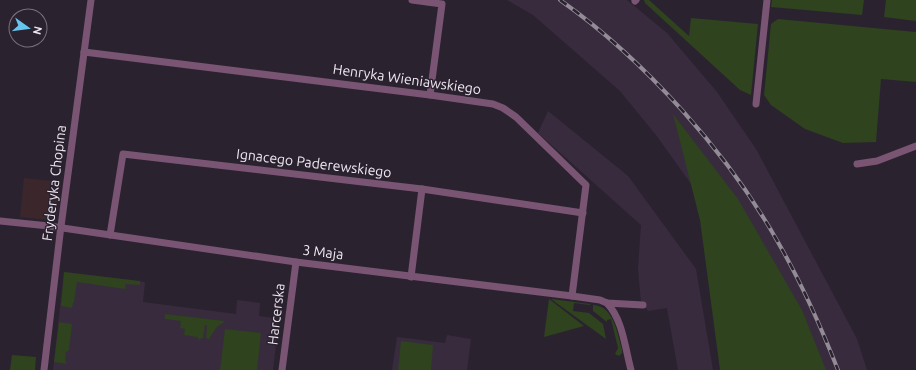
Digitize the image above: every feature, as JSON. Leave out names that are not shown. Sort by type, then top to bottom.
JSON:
[{"type":"street","name":"Fryderyka Chopina","points":[[44,370],[91,0]]},
{"type":"street","points":[[412,0],[442,4],[430,95]]},
{"type":"street","points":[[756,104],[767,0]]},
{"type":"street","name":"Henryka Wieniawskiego","points":[[84,52],[430,95],[494,104],[503,108],[516,117],[586,185],[572,296]]},
{"type":"street","points":[[857,164],[877,161],[916,146]]},
{"type":"street","name":"Ignacego Paderewskiego","points":[[110,235],[123,154],[422,189],[583,213]]},
{"type":"street","points":[[410,277],[422,189]]},
{"type":"street","name":"3 Maja","points":[[0,221],[61,228],[410,277],[572,296],[600,300],[607,303],[643,305]]},
{"type":"street","name":"Harcerska","points":[[282,370],[296,262]]},
{"type":"street","points":[[607,303],[619,321],[631,370]]},
{"type":"shaded area","points":[[507,0],[627,0],[667,33],[717,92],[756,149],[857,339],[867,370],[795,370],[739,251],[656,135],[620,91],[533,15]]},
{"type":"shaded area","points":[[548,111],[628,176],[696,269],[713,370],[678,370],[667,308],[648,311],[641,302],[638,269],[641,225],[538,133]]},
{"type":"shaded area","points":[[24,178],[61,182],[57,215],[51,220],[20,217]]},
{"type":"shaded area","points":[[64,272],[145,282],[143,302],[236,314],[237,300],[260,303],[259,316],[279,319],[273,370],[53,370]]},
{"type":"shaded area","points":[[447,335],[471,339],[467,370],[392,370],[397,337],[445,343]]},
{"type":"green space","points":[[644,0],[649,0],[689,36],[691,18],[758,24],[751,95],[740,90],[645,3]]},
{"type":"green space","points":[[772,0],[864,0],[862,15],[771,7]]},
{"type":"green space","points":[[886,0],[916,0],[916,21],[884,17]]},
{"type":"green space","points":[[778,19],[916,32],[916,82],[881,79],[876,142],[843,143],[805,129],[771,105],[764,95],[771,24]]},
{"type":"green space","points":[[673,114],[738,199],[802,310],[826,370],[720,370],[700,220]]},
{"type":"green space","points":[[64,272],[140,281],[140,285],[126,284],[125,289],[77,282],[72,308],[61,306]]},
{"type":"green space","points":[[549,299],[584,326],[544,337]]},
{"type":"green space","points":[[551,299],[590,304],[574,303],[573,311],[589,313],[603,324],[606,339]]},
{"type":"green space","points":[[593,305],[606,310],[614,321],[622,349],[622,353],[619,356],[615,354],[618,348],[611,319],[607,320],[607,322],[593,311]]},
{"type":"green space","points":[[165,314],[225,321],[216,328],[209,339],[206,338],[207,325],[205,325],[203,338],[200,340],[197,337],[184,335],[185,329],[180,328],[181,321],[165,319]]},
{"type":"green space","points":[[59,322],[72,324],[69,350],[66,352],[65,360],[67,364],[54,362]]},
{"type":"green space","points":[[225,329],[261,333],[257,370],[220,370]]},
{"type":"green space","points":[[401,341],[433,345],[431,370],[398,370]]},
{"type":"green space","points":[[12,355],[36,357],[35,370],[10,370]]},
{"type":"railway","points":[[560,0],[623,50],[653,79],[682,110],[736,176],[759,210],[796,275],[838,370]]}]
